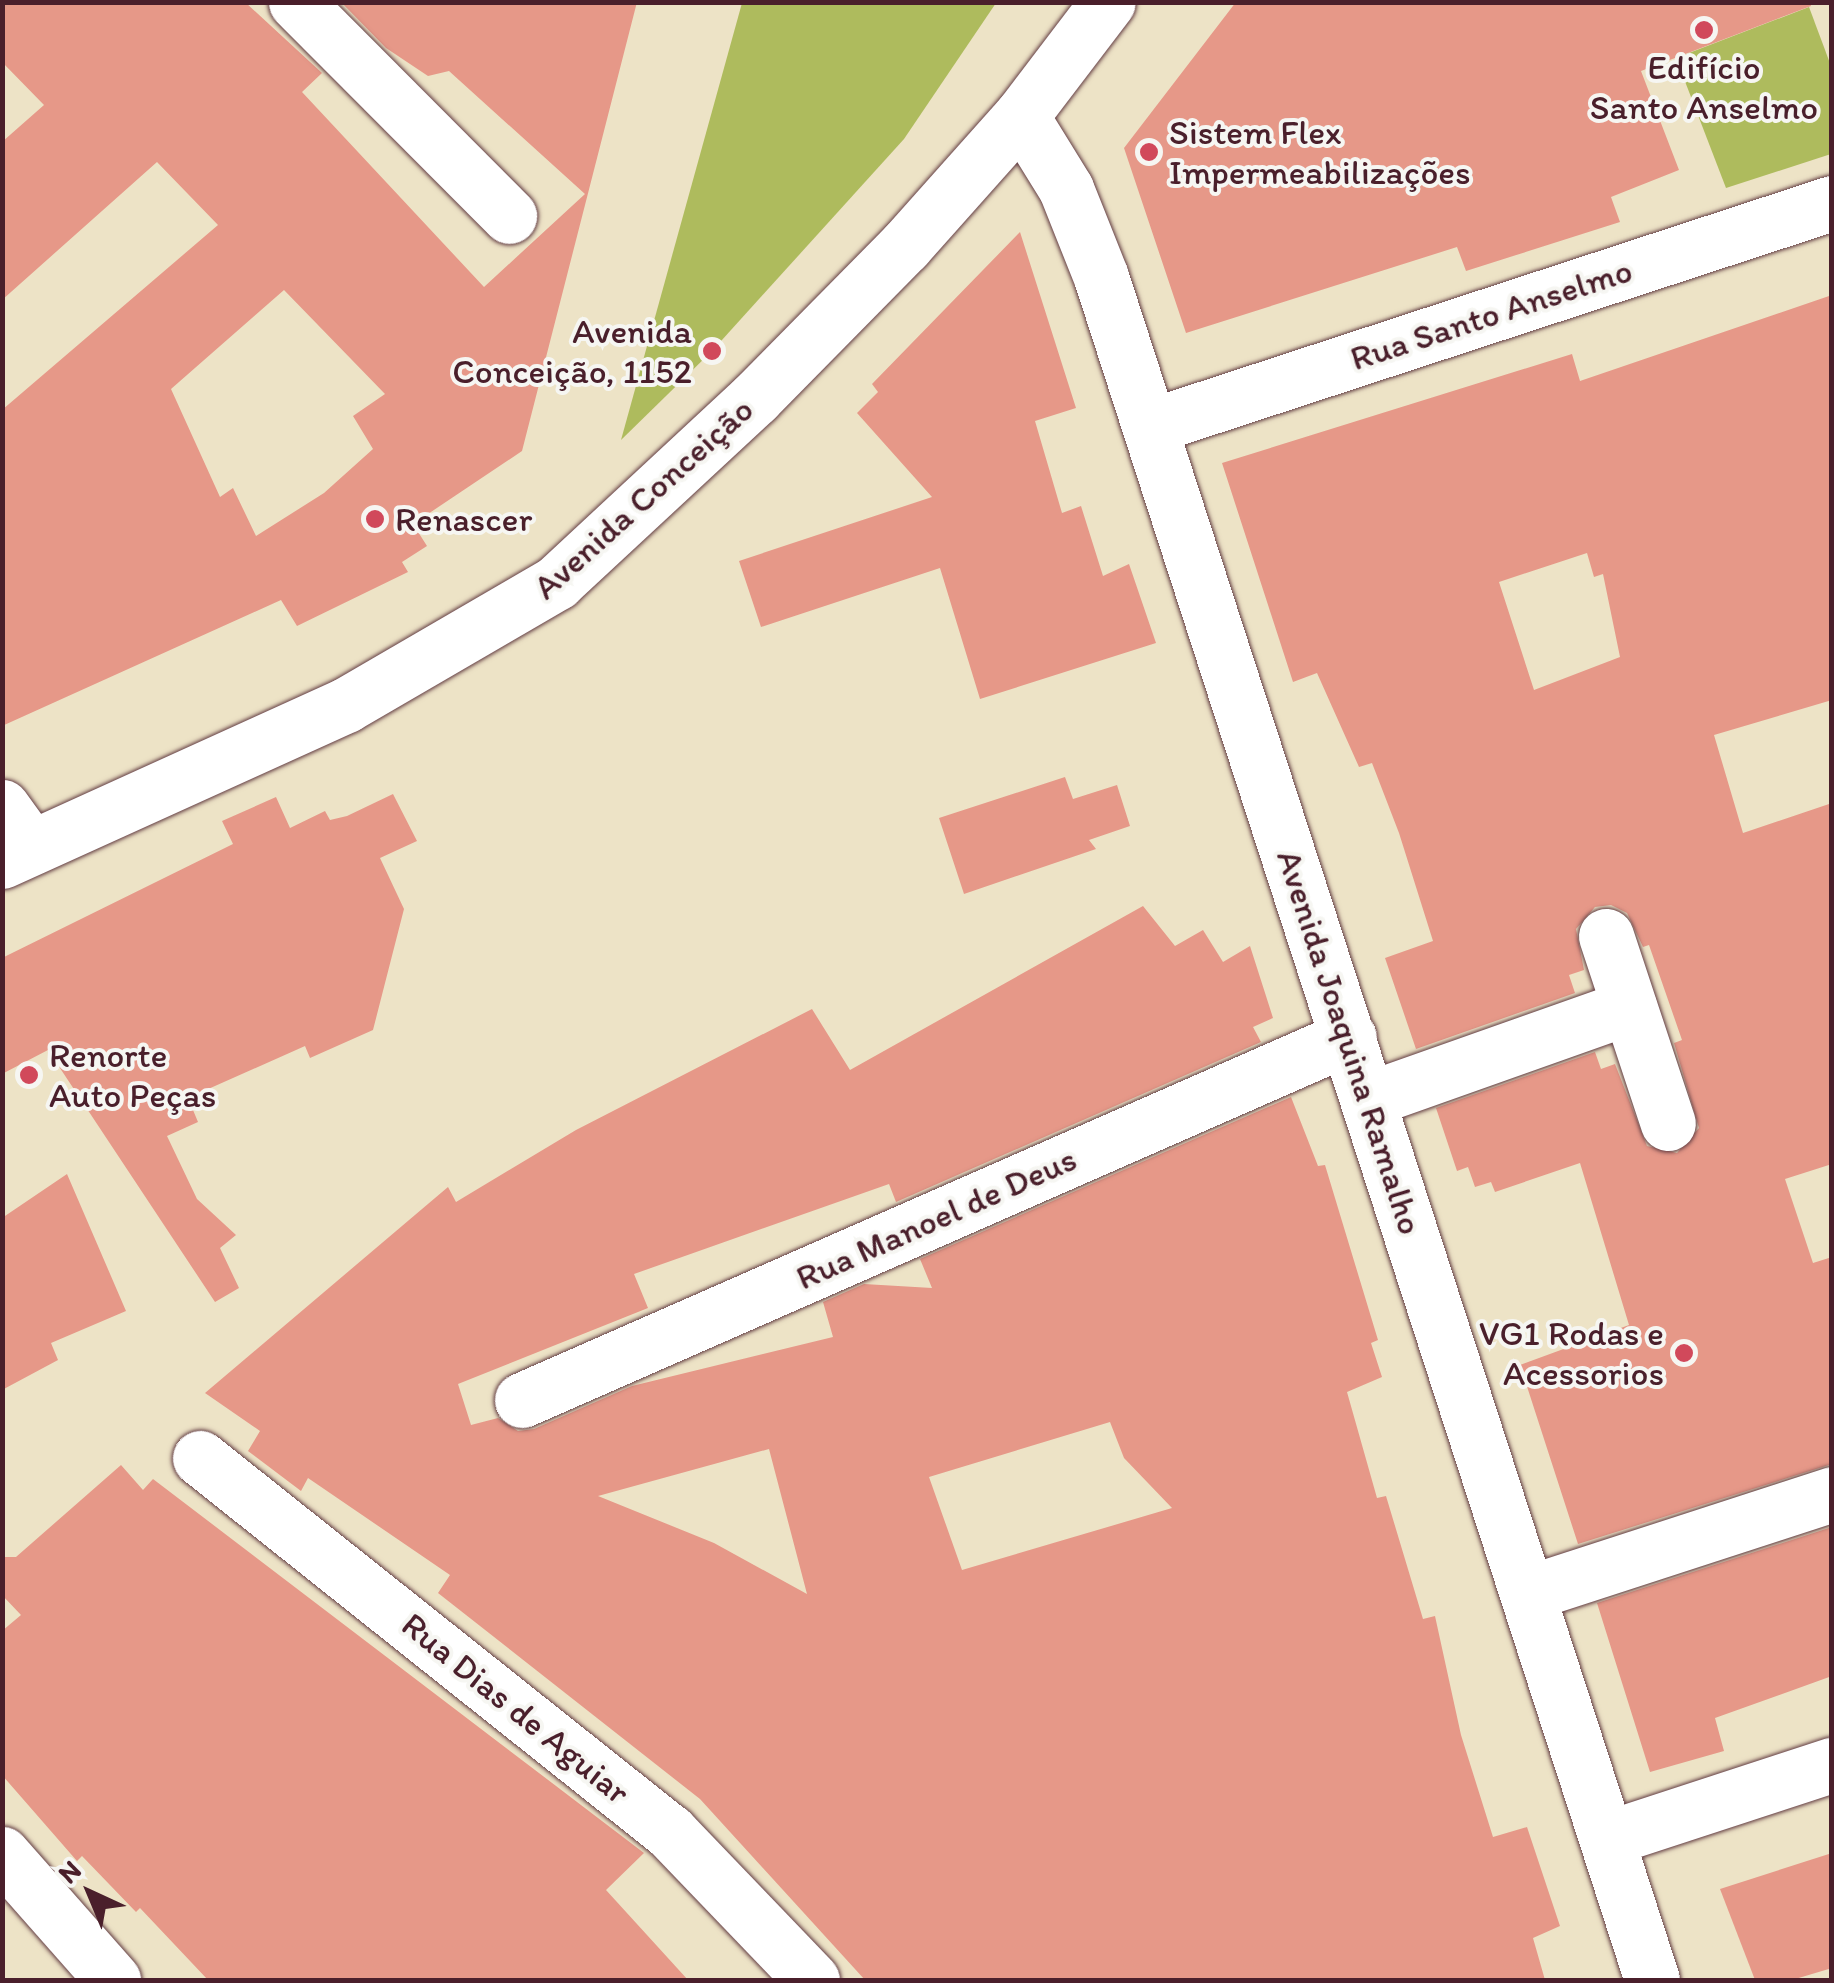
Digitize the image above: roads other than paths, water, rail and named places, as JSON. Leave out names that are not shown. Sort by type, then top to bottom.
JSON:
[{"type":"street","points":[[296,2],[508,216]]},
{"type":"street","name":"Avenida Conceição","points":[[12,839],[346,705],[557,582],[756,398],[1020,116],[1108,2]]},
{"type":"street","name":"Avenida Joaquina Ramalho","points":[[1020,116],[1079,219],[1151,426],[1652,1980]]},
{"type":"street","name":"Rua Santo Anselmo","points":[[1151,426],[1832,203]]},
{"type":"street","points":[[1606,936],[1668,1123]]},
{"type":"street","points":[[1369,1099],[1630,1007]]},
{"type":"street","name":"Rua Manoel de Deus","points":[[522,1400],[1350,1038]]},
{"type":"street","name":"Rua Dias de Aguiar","points":[[200,1458],[670,1832],[812,1980]]},
{"type":"street","points":[[1528,1592],[1832,1494]]},
{"type":"street","points":[[1608,1838],[1832,1765]]},
{"type":"street","points":[[2,1854],[113,1980]]},
{"type":"place","name":"Edifício Santo Anselmo","points":[[1704,30]]},
{"type":"place","name":"Sistem Flex Impermeabilizações","points":[[1149,152]]},
{"type":"place","name":"Avenida Conceição, 1152","points":[[712,351]]},
{"type":"place","name":"Renascer","points":[[375,519]]},
{"type":"place","name":"Renorte Auto Peças","points":[[29,1075]]},
{"type":"place","name":"VG1 Rodas e Acessorios","points":[[1684,1353]]}]
